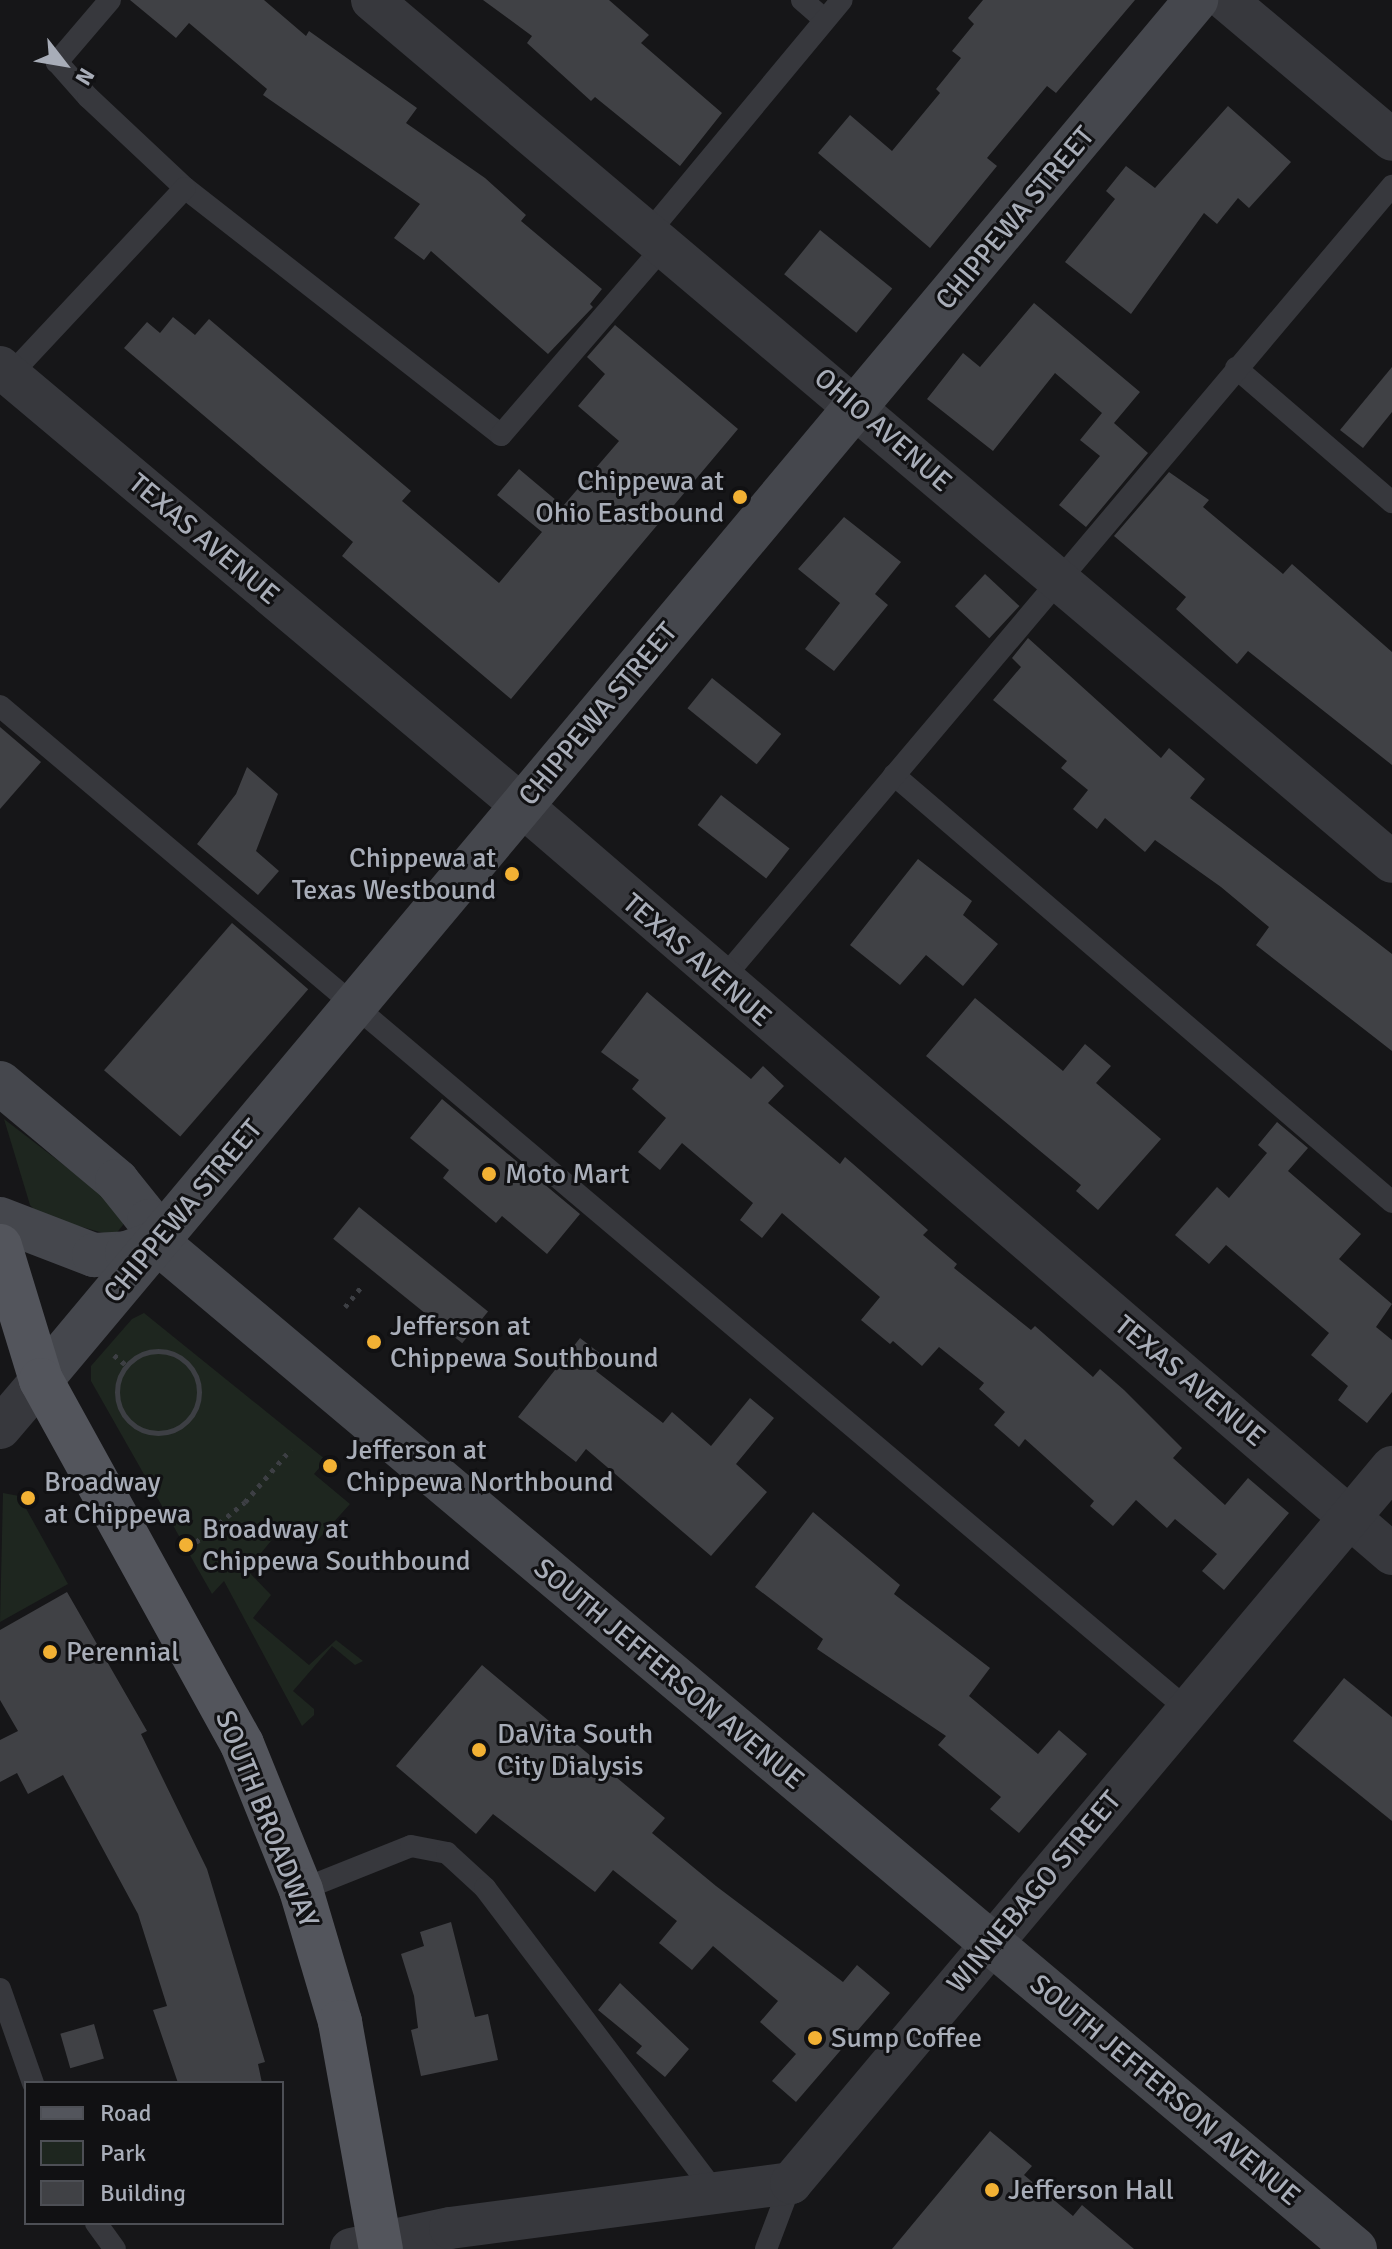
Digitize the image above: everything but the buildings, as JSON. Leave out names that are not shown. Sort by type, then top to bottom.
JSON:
[{"type":"main road","name":"CHIPPEWA STREET","points":[[41,1380],[1196,0]]},
{"type":"main road","name":"SOUTH JEFFERSON AVENUE","points":[[0,1083],[117,1181],[149,1221],[157,1242],[1355,2249]]},
{"type":"main road","points":[[0,1219],[94,1255],[127,1253],[157,1242]]},
{"type":"main road","name":"SOUTH BROADWAY","points":[[0,1246],[41,1380],[242,1744],[301,1890],[340,2022],[371,2247]]},
{"type":"main road","name":"SOUTH BROADWAY","points":[[0,1348],[41,1380]]},
{"type":"street","name":"OHIO AVENUE","points":[[372,0],[1392,862]]},
{"type":"street","points":[[1226,0],[1392,140]]},
{"type":"street","name":"TEXAS AVENUE","points":[[5,371],[521,805],[720,982],[1392,1554]]},
{"type":"street","name":"CHIPPEWA STREET","points":[[0,1428],[41,1380]]},
{"type":"street","name":"WINNEBAGO STREET","points":[[791,2183],[1392,1467]]},
{"type":"street","points":[[371,2247],[450,2228],[791,2183]]},
{"type":"lane","points":[[110,0],[57,62],[185,188],[501,435],[842,0]]},
{"type":"lane","points":[[802,0],[825,20]]},
{"type":"lane","points":[[720,982],[1392,186]]},
{"type":"lane","points":[[5,371],[185,188]]},
{"type":"lane","points":[[1236,368],[1392,502]]},
{"type":"lane","points":[[0,706],[1188,1710]]},
{"type":"lane","points":[[894,775],[1392,1202]]},
{"type":"lane","points":[[301,1890],[411,1846],[447,1853],[485,1888],[716,2193]]},
{"type":"lane","points":[[0,1989],[32,2081]]},
{"type":"lane","points":[[766,2249],[791,2183]]},
{"type":"lane","points":[[97,2225],[115,2249]]},
{"type":"path","points":[[345,1307],[363,1285]]},
{"type":"path","points":[[163,1351],[186,1361],[199,1386],[194,1414],[184,1425],[157,1434],[131,1423],[118,1400],[127,1366],[150,1352],[163,1351]]},
{"type":"path","points":[[114,1355],[127,1366]]},
{"type":"path","points":[[196,1542],[245,1502],[291,1449]]},
{"type":"green space","points":[[4,1119],[125,1212],[123,1225],[114,1236],[39,1215],[30,1205]]},
{"type":"green space","points":[[144,1313],[326,1460],[314,1474],[350,1504],[314,1544],[285,1524],[247,1570],[271,1595],[253,1618],[309,1665],[336,1640],[363,1661],[355,1665],[332,1646],[293,1691],[314,1709],[314,1715],[302,1726],[224,1581],[212,1594],[91,1381],[91,1366],[132,1319]]},
{"type":"green space","points":[[3,1493],[19,1496],[68,1584],[0,1622]]},
{"type":"place","name":"Chippewa at Ohio Eastbound","points":[[740,497]]},
{"type":"place","name":"Chippewa at Texas Westbound","points":[[512,874]]},
{"type":"place","name":"Moto Mart","points":[[489,1174]]},
{"type":"place","name":"Jefferson at Chippewa Southbound","points":[[374,1342]]},
{"type":"place","name":"Jefferson at Chippewa Northbound","points":[[330,1466]]},
{"type":"place","name":"Broadway at Chippewa","points":[[28,1498]]},
{"type":"place","name":"Broadway at Chippewa Southbound","points":[[186,1545]]},
{"type":"place","name":"Perennial","points":[[50,1652]]},
{"type":"place","name":"DaVita South City Dialysis","points":[[479,1750]]},
{"type":"place","name":"Sump Coffee","points":[[815,2038]]},
{"type":"place","name":"Jefferson Hall","points":[[992,2190]]}]
